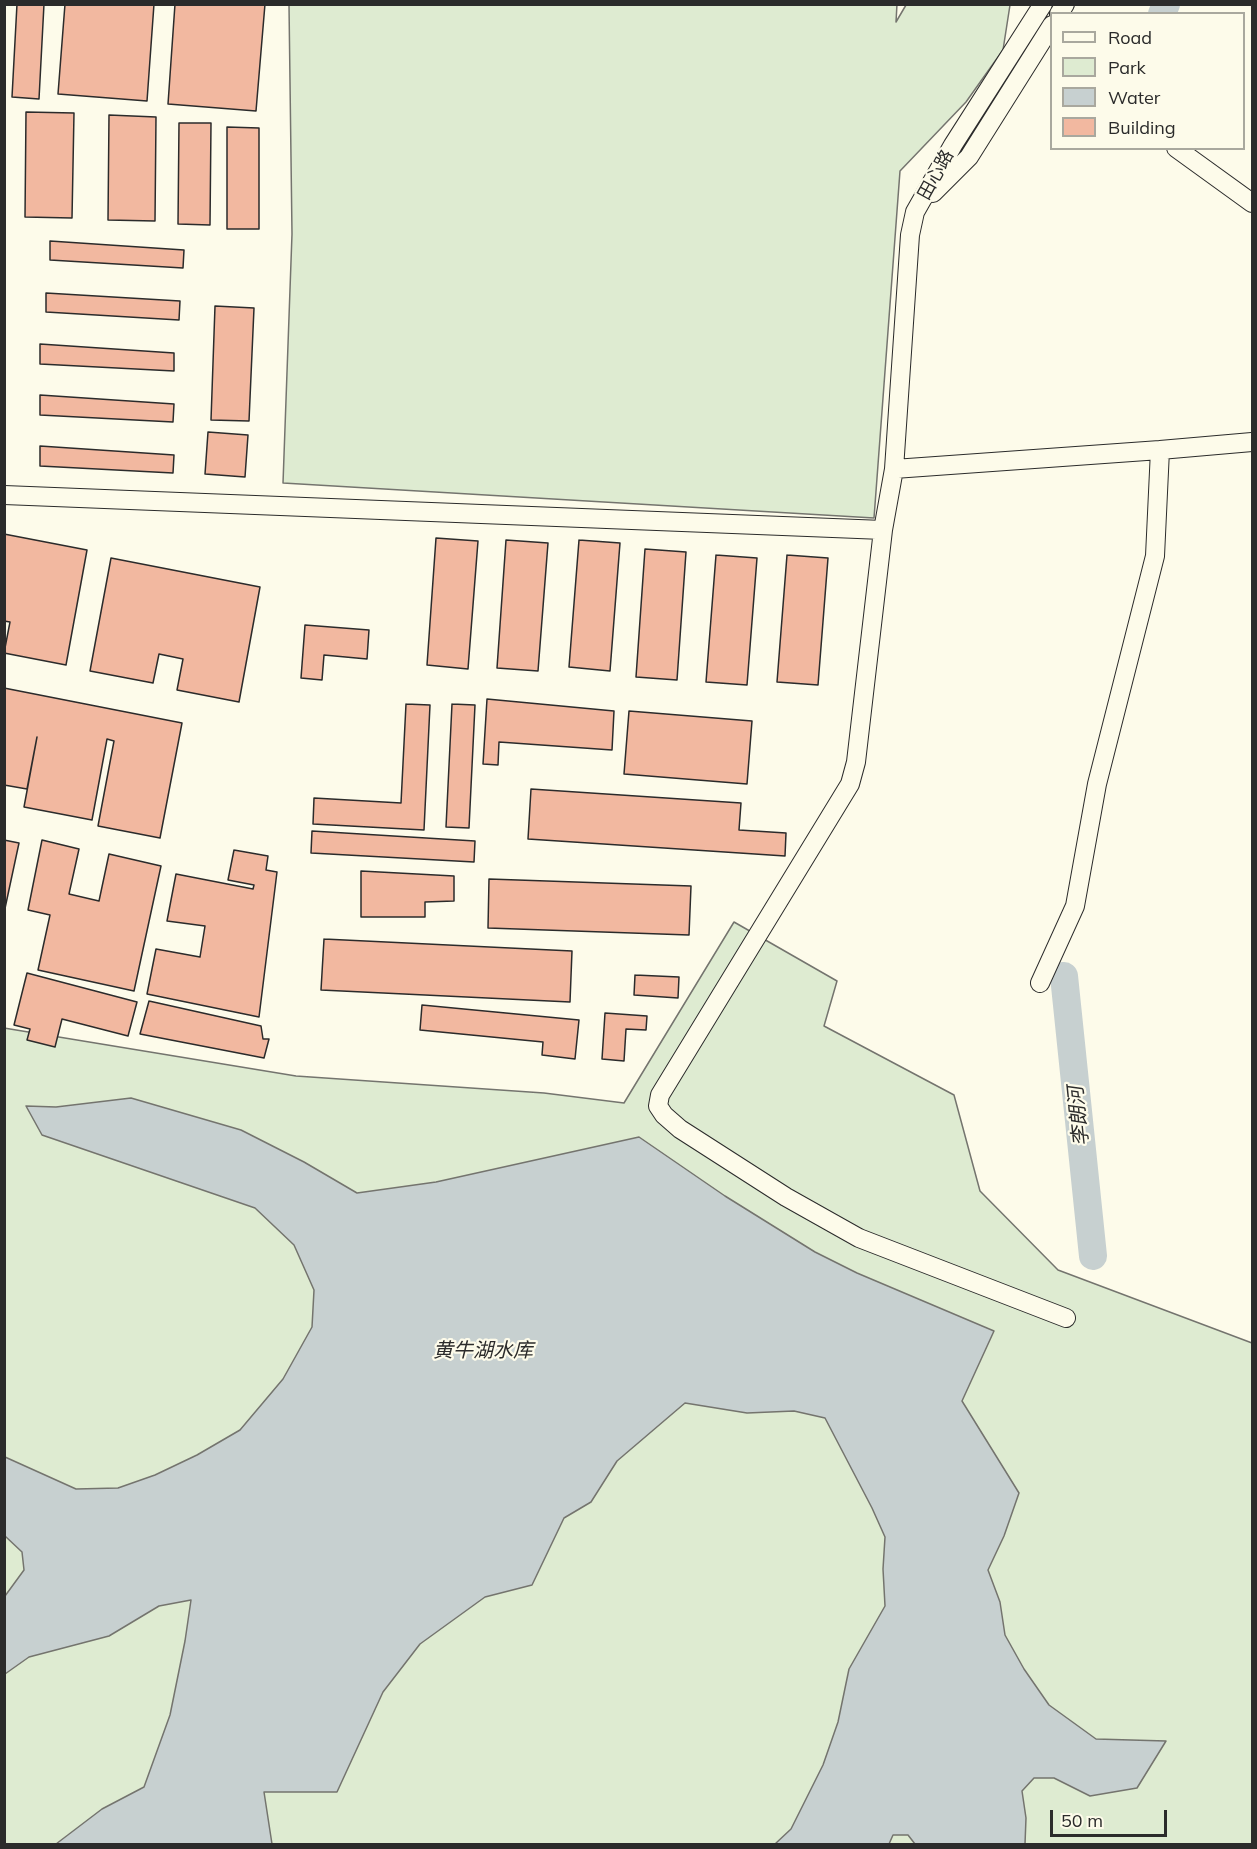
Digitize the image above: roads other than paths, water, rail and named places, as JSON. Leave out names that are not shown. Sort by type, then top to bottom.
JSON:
[{"type":"street","name":"田心路","points":[[915,212],[953,145],[1043,4]]},
{"type":"street","name":"田心路","points":[[915,212],[969,157],[1050,28]]},
{"type":"street","points":[[1179,150],[1252,203]]},
{"type":"street","points":[[915,212],[910,235],[894,469],[883,530],[856,762],[850,783],[660,1095],[658,1106],[664,1115],[680,1129],[786,1197],[859,1238],[1066,1318]]},
{"type":"street","points":[[894,469],[1252,442]]},
{"type":"street","points":[[1040,982],[1075,906],[1097,784],[1155,556],[1160,450]]},
{"type":"street","points":[[4,495],[883,530]]},
{"type":"water","name":"黄牛湖水库","points":[[131,1098],[241,1130],[304,1162],[357,1193],[436,1182],[639,1137],[725,1196],[815,1252],[857,1273],[994,1331],[962,1401],[1019,1493],[1004,1536],[988,1570],[1000,1602],[1005,1635],[1024,1669],[1049,1705],[1096,1739],[1166,1741],[1137,1788],[1090,1796],[1054,1778],[1034,1778],[1022,1791],[1026,1818],[1025,1844],[915,1844],[908,1835],[893,1835],[889,1844],[775,1844],[791,1829],[823,1765],[838,1722],[849,1669],[885,1606],[883,1569],[885,1537],[825,1418],[794,1411],[747,1413],[685,1403],[617,1461],[591,1502],[564,1518],[532,1585],[485,1597],[420,1644],[383,1692],[337,1792],[264,1792],[272,1844],[56,1844],[102,1809],[144,1787],[170,1715],[191,1600],[159,1606],[109,1636],[29,1657],[5,1674],[5,1596],[24,1570],[22,1552],[5,1536],[5,1457],[76,1489],[118,1488],[155,1475],[197,1455],[240,1430],[283,1379],[312,1327],[314,1290],[294,1245],[255,1208],[42,1135],[26,1106],[56,1107]]},
{"type":"waterway","name":"李朗河","points":[[1163,12],[1166,4]]},
{"type":"waterway","name":"李朗河","points":[[1064,976],[1093,1256]]}]
